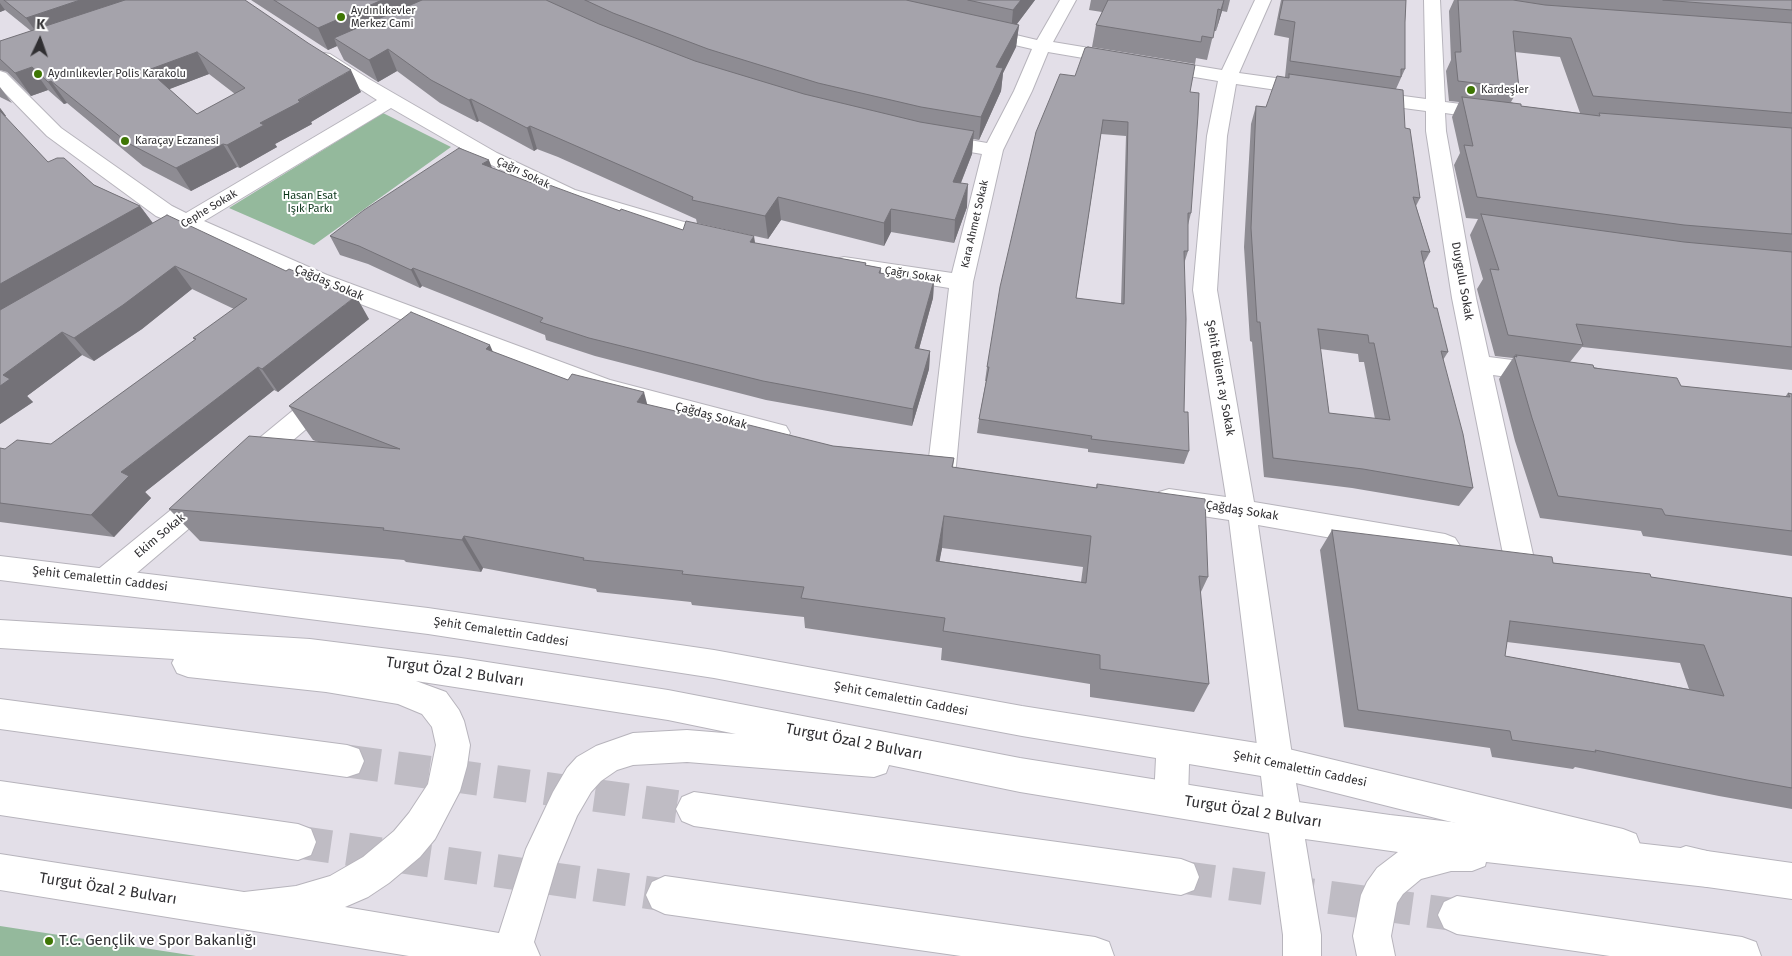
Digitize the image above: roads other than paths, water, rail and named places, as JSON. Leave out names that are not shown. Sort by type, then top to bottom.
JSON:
[{"type":"main road","name":"Kara Ahmet Sokak","points":[[942,466],[961,282],[993,150],[1042,46],[1068,0]]},
{"type":"main road","name":"Şehit Bülent ay Sokak","points":[[1263,0],[1228,78],[1218,136],[1205,290],[1242,511],[1276,762],[1302,935],[1302,956]]},
{"type":"main road","points":[[1432,1],[1451,5]]},
{"type":"main road","name":"Duygulu Sokak","points":[[1432,1],[1436,131],[1461,225],[1478,364],[1529,560]]},
{"type":"main road","points":[[967,29],[1042,46],[1228,78],[1327,92]]},
{"type":"main road","name":"Çağrı Sokak","points":[[327,53],[390,100],[490,157],[568,194],[679,228],[737,241]]},
{"type":"main road","name":"Çağdaş Sokak","points":[[0,77],[54,132],[164,211],[188,222],[319,280],[420,320],[604,388],[799,439]]},
{"type":"main road","points":[[1346,94],[1513,116]]},
{"type":"main road","name":"Cephe Sokak","points":[[154,242],[390,100]]},
{"type":"main road","points":[[920,137],[993,150]]},
{"type":"main road","name":"Çağrı Sokak","points":[[823,261],[961,282]]},
{"type":"main road","points":[[397,339],[420,320]]},
{"type":"main road","points":[[1478,364],[1567,376]]},
{"type":"main road","name":"Ekim Sokak","points":[[107,580],[344,384]]},
{"type":"main road","name":"Çağdaş Sokak","points":[[1143,496],[1529,560]]},
{"type":"main road","name":"Şehit Cemalettin Caddesi","points":[[0,568],[428,621],[714,664],[1022,721],[1276,762],[1555,829],[1707,869],[1792,881]]},
{"type":"main road","name":"Turgut Özal 2 Bulvarı","points":[[0,634],[310,653],[461,672],[668,705],[1020,775],[1284,818],[1390,833],[1707,869]]},
{"type":"main road","name":"Turgut Özal 2 Bulvarı","points":[[0,644],[326,677],[399,689],[434,703],[447,722],[453,745],[450,766],[436,803],[422,826],[407,844],[355,884],[332,894],[296,904],[246,910]]},
{"type":"main road","points":[[0,714],[347,761]]},
{"type":"main road","points":[[1171,799],[1173,745]]},
{"type":"main road","points":[[515,956],[539,862],[564,804],[584,775],[608,757],[633,749],[687,746],[808,755],[1020,775]]},
{"type":"main road","points":[[0,798],[298,842]]},
{"type":"main road","points":[[694,809],[1181,877]]},
{"type":"main road","points":[[1376,956],[1372,936],[1380,895],[1390,881],[1411,864],[1451,853],[1541,850]]},
{"type":"main road","name":"Turgut Özal 2 Bulvarı","points":[[0,872],[246,910],[515,956]]},
{"type":"main road","points":[[665,895],[1095,956]]},
{"type":"main road","points":[[1457,915],[1742,956]]},
{"type":"tunnel","points":[[347,761],[694,809]]},
{"type":"tunnel","points":[[298,842],[665,895]]},
{"type":"tunnel","points":[[1181,877],[1457,915]]},
{"type":"place","name":"Aydınlıkevler Merkez Cami","points":[[341,17]]},
{"type":"place","name":"Aydınlıkevler Polis Karakolu","points":[[38,74]]},
{"type":"place","name":"Kardeşler","points":[[1471,90]]},
{"type":"place","name":"Karaçay Eczanesi","points":[[125,141]]},
{"type":"place","name":"T.C. Gençlik ve Spor Bakanlığı","points":[[49,941]]},
{"type":"park label","name":"Hasan Esat Işık Parkı","points":[[310,202]]}]
